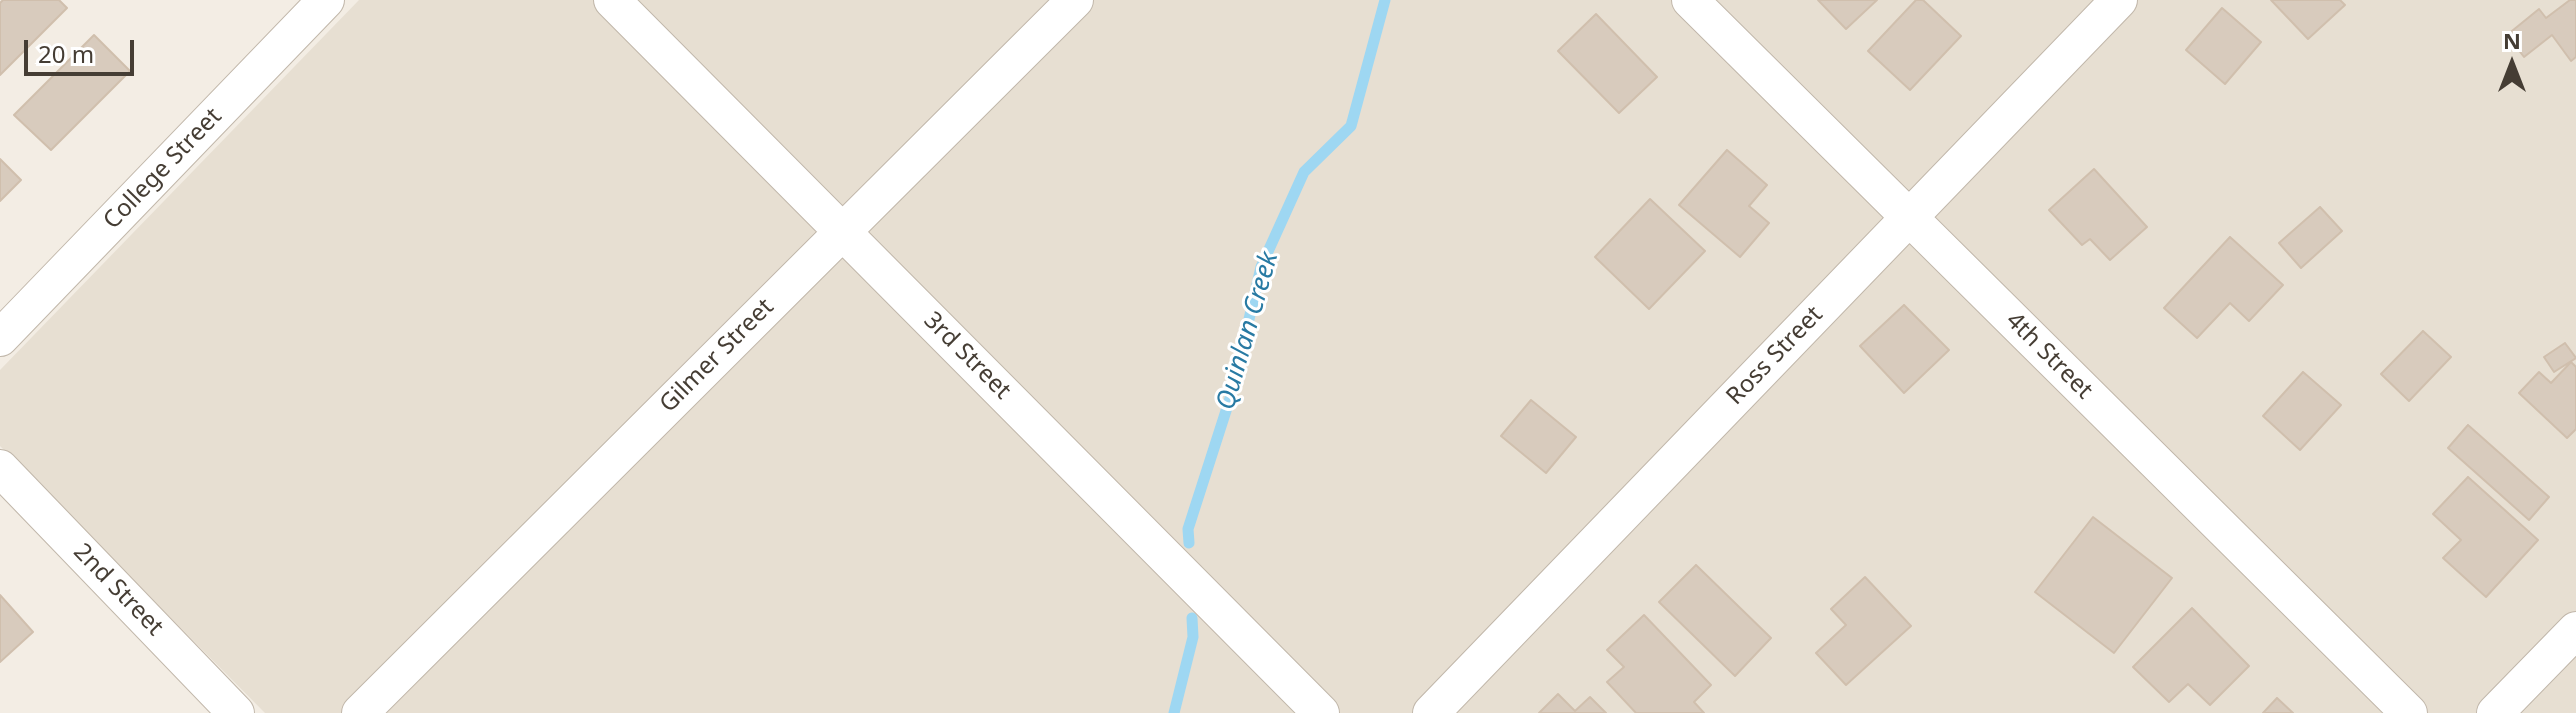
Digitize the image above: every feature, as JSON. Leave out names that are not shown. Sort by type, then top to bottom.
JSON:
[{"type":"street","name":"College Street","points":[[0,338],[326,0]]},
{"type":"street","name":"3rd Street","points":[[612,0],[1321,713]]},
{"type":"street","name":"Gilmer Street","points":[[360,713],[1075,0]]},
{"type":"street","name":"4th Street","points":[[1690,0],[2409,713]]},
{"type":"street","name":"Ross Street","points":[[1431,713],[2119,0]]},
{"type":"street","name":"2nd Street","points":[[0,468],[236,713]]},
{"type":"street","points":[[2495,713],[2576,630]]},
{"type":"shaded area","points":[[359,0],[2576,0],[2576,713],[265,713],[0,446],[0,370]]},
{"type":"building","points":[[3,0],[59,0],[67,8],[0,75],[0,3]]},
{"type":"building","points":[[1818,0],[1877,0],[1846,29]]},
{"type":"building","points":[[1916,0],[1923,0],[1961,36],[1910,90],[1868,51]]},
{"type":"building","points":[[2271,0],[2340,0],[2345,5],[2308,39]]},
{"type":"building","points":[[2570,0],[2576,0],[2576,57],[2571,61],[2552,35],[2524,57],[2507,35],[2539,9],[2546,18]]},
{"type":"building","points":[[2222,8],[2261,42],[2225,84],[2186,50]]},
{"type":"building","points":[[1596,14],[1657,77],[1619,113],[1558,51]]},
{"type":"building","points":[[94,35],[130,71],[51,150],[14,115]]},
{"type":"building","points":[[1727,150],[1767,185],[1749,206],[1769,223],[1740,257],[1679,205]]},
{"type":"building","points":[[0,159],[21,180],[0,201]]},
{"type":"building","points":[[2094,169],[2147,227],[2110,260],[2090,239],[2082,245],[2049,210]]},
{"type":"building","points":[[1650,199],[1705,251],[1649,309],[1595,257]]},
{"type":"building","points":[[2320,207],[2342,231],[2301,268],[2279,243]]},
{"type":"building","points":[[2230,237],[2283,285],[2249,321],[2230,303],[2197,338],[2164,308]]},
{"type":"building","points":[[1904,305],[1949,350],[1904,393],[1860,346]]},
{"type":"building","points":[[2423,331],[2451,357],[2409,401],[2381,374]]},
{"type":"building","points":[[2565,343],[2576,358],[2554,372],[2544,357]]},
{"type":"building","points":[[2571,362],[2576,367],[2576,429],[2567,438],[2519,393],[2539,372],[2551,383]]},
{"type":"building","points":[[2303,372],[2341,405],[2300,450],[2263,416]]},
{"type":"building","points":[[1531,400],[1576,437],[1546,473],[1501,436]]},
{"type":"building","points":[[2468,425],[2549,497],[2529,520],[2448,448]]},
{"type":"building","points":[[2468,477],[2538,540],[2486,597],[2443,558],[2461,540],[2433,514]]},
{"type":"building","points":[[2093,517],[2172,578],[2114,653],[2035,592]]},
{"type":"building","points":[[1696,565],[1771,638],[1735,676],[1659,602]]},
{"type":"building","points":[[1865,577],[1911,626],[1846,685],[1816,653],[1846,625],[1831,609]]},
{"type":"building","points":[[0,595],[33,632],[0,662]]},
{"type":"building","points":[[2192,608],[2249,666],[2210,705],[2188,684],[2169,702],[2133,667]]},
{"type":"building","points":[[1644,615],[1711,685],[1694,702],[1704,713],[1636,713],[1607,682],[1624,667],[1607,650]]},
{"type":"building","points":[[1558,694],[1575,711],[1590,697],[1606,713],[1539,713]]},
{"type":"building","points":[[2277,698],[2293,713],[2263,713]]},
{"type":"waterway","name":"Quinlan Creek","points":[[1189,543],[1188,529],[1233,389],[1261,267],[1304,172],[1351,126],[1385,0]]},
{"type":"waterway","name":"Quinlan Creek","points":[[1174,713],[1193,637],[1192,618]]}]
